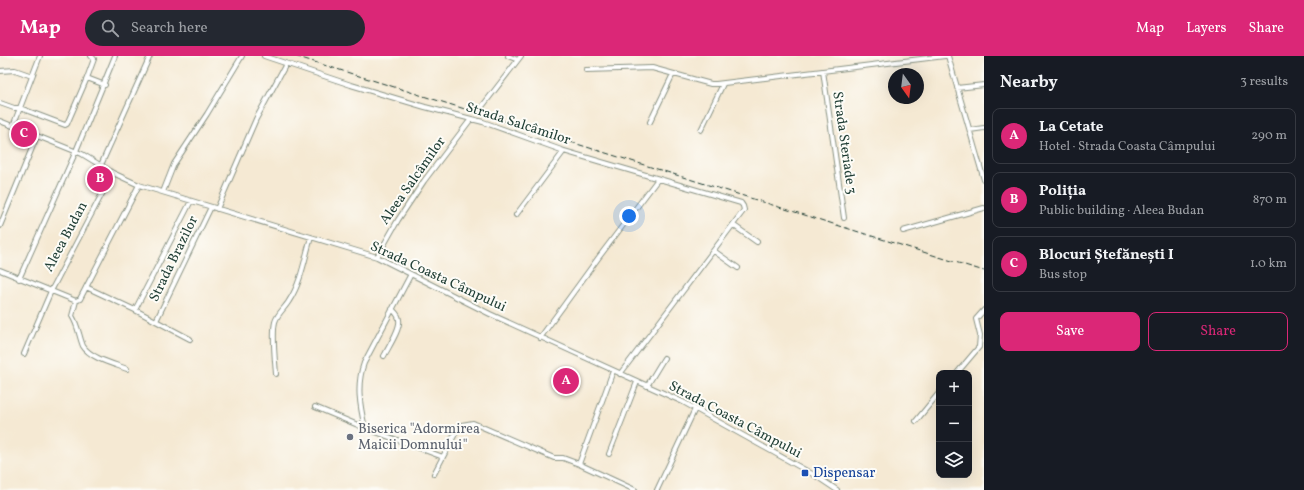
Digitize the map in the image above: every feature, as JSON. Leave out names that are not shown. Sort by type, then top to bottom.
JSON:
[{"type":"street","points":[[13,126],[40,56]]},
{"type":"street","points":[[0,102],[14,108],[20,108],[67,124],[94,59],[91,56]]},
{"type":"street","points":[[19,279],[105,85],[116,56]]},
{"type":"street","points":[[100,165],[150,56]]},
{"type":"street","points":[[163,192],[174,164],[207,114],[242,56]]},
{"type":"street","name":"Strada Salcâmilor","points":[[264,56],[403,101],[483,122],[564,151],[658,180],[741,203],[744,210],[733,225]]},
{"type":"street","points":[[481,108],[519,58],[508,56]]},
{"type":"street","points":[[586,70],[652,68],[710,84],[723,84],[947,56],[984,178]]},
{"type":"street","points":[[217,209],[256,119],[286,64]]},
{"type":"street","points":[[0,71],[14,70],[32,76]]},
{"type":"street","name":"Strada Steriade 3","points":[[822,71],[844,218]]},
{"type":"street","points":[[650,122],[673,74]]},
{"type":"street","points":[[87,78],[105,85]]},
{"type":"street","points":[[702,130],[723,84]]},
{"type":"street","points":[[957,88],[984,84]]},
{"type":"street","name":"Aleea Salcâmilor","points":[[377,257],[402,214],[424,181],[471,119]]},
{"type":"street","name":"Strada Coasta Câmpului","points":[[0,121],[76,151],[113,173],[139,185],[377,257],[540,338],[696,409],[816,476],[837,490]]},
{"type":"street","points":[[970,130],[984,128]]},
{"type":"street","points":[[0,226],[37,136]]},
{"type":"street","points":[[516,215],[564,151]]},
{"type":"street","points":[[979,161],[984,161]]},
{"type":"street","name":"Aleea Budan","points":[[24,354],[51,291],[113,173]]},
{"type":"street","points":[[540,338],[658,180]]},
{"type":"street","points":[[127,369],[90,354],[83,346],[78,327],[72,316],[76,301],[80,299],[139,185]]},
{"type":"street","points":[[135,310],[191,201]]},
{"type":"street","name":"Strada Brazilor","points":[[156,321],[212,207]]},
{"type":"street","points":[[903,231],[984,208]]},
{"type":"street","points":[[620,374],[733,225],[757,242]]},
{"type":"street","points":[[276,374],[274,357],[274,326],[276,319],[289,302],[297,283],[311,237]]},
{"type":"street","points":[[714,251],[738,268]]},
{"type":"street","points":[[0,270],[76,301]]},
{"type":"street","points":[[365,428],[360,405],[360,373],[411,274]]},
{"type":"street","points":[[86,287],[135,310],[190,339]]},
{"type":"street","points":[[384,356],[400,321],[398,315],[392,309]]},
{"type":"street","points":[[960,370],[979,347],[980,335],[976,319],[984,310]]},
{"type":"street","points":[[647,386],[664,358]]},
{"type":"street","points":[[579,464],[613,371]]},
{"type":"street","points":[[609,454],[637,382]]},
{"type":"street","points":[[916,421],[936,397]]},
{"type":"street","points":[[315,408],[443,457]]},
{"type":"street","points":[[657,490],[696,409]]},
{"type":"street","points":[[434,474],[457,430],[462,425],[473,423],[554,458],[563,458],[579,464],[635,490]]},
{"type":"railway","points":[[295,56],[984,271]]},
{"type":"place","name":"Blocuri Ștefănești I","points":[[24,134]]},
{"type":"place","name":"Poliția","points":[[100,179]]},
{"type":"place","name":"La Cetate","points":[[566,381]]},
{"type":"place","name":"Biserica \"Adormirea Maicii Domnului\"","points":[[350,437]]},
{"type":"place","name":"Dispensar","points":[[805,473]]}]
